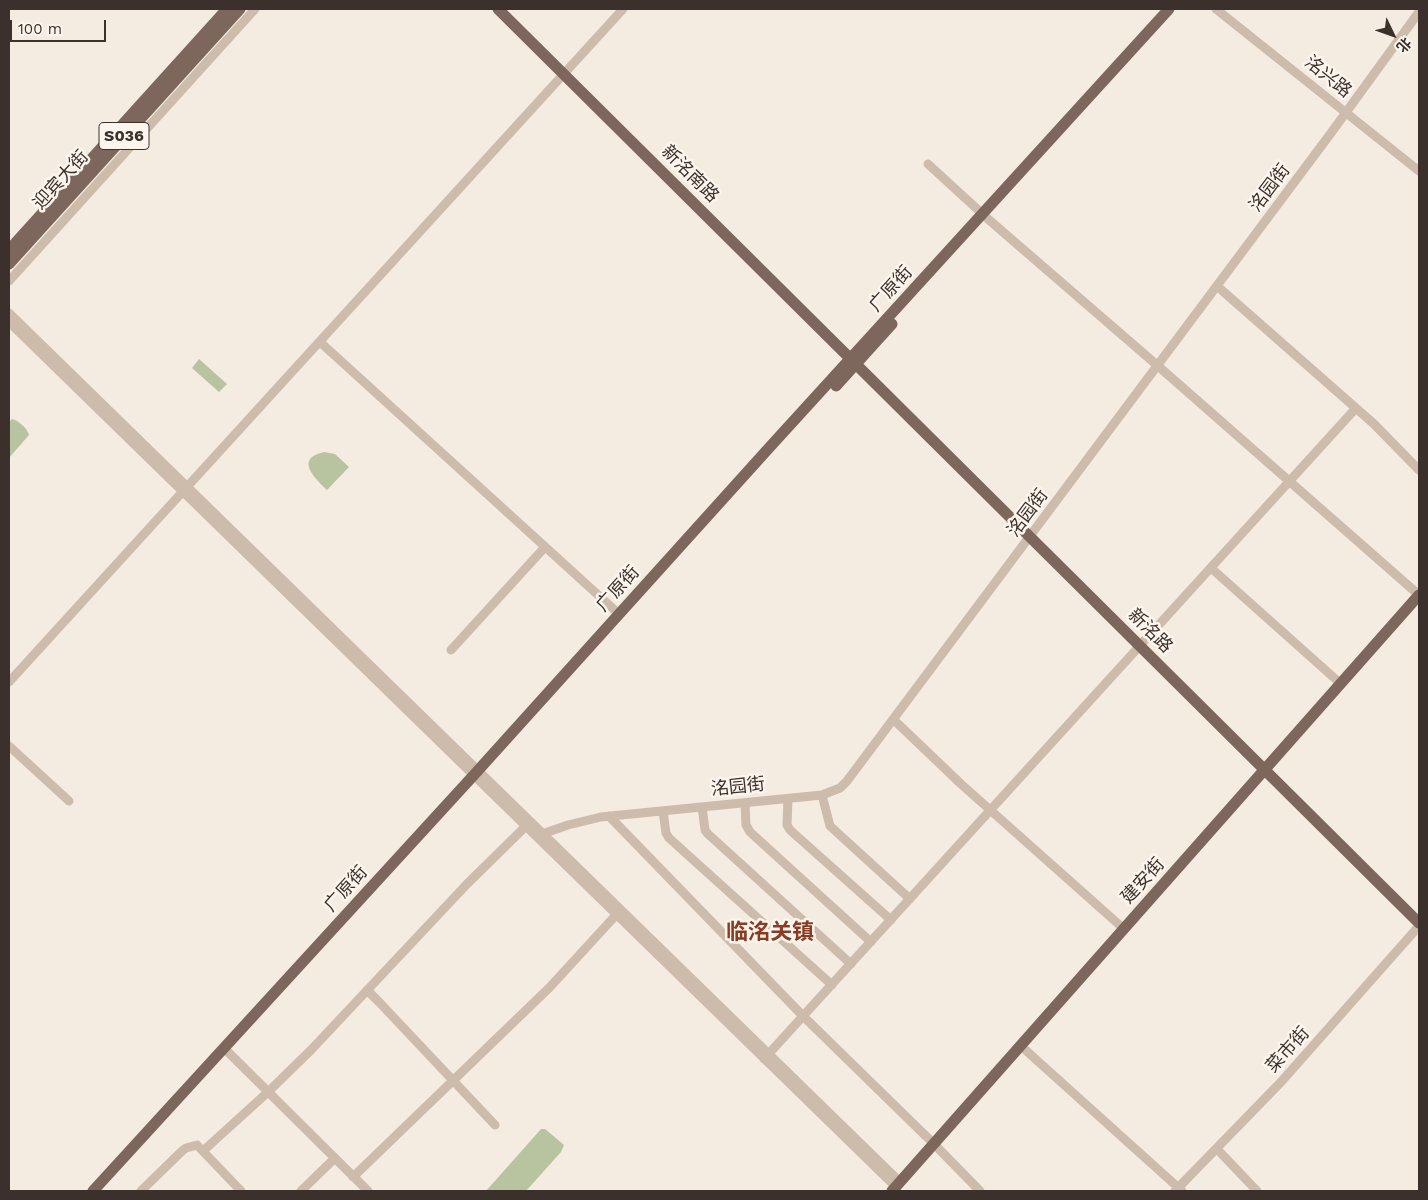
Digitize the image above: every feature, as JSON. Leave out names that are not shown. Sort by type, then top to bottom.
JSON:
[{"type":"main road","name":"迎宾大街","points":[[9,250],[227,9]]},
{"type":"main road","name":"迎宾大街","points":[[9,264],[240,9]]},
{"type":"main road","name":"新洺南路","points":[[498,9],[567,71]]},
{"type":"main road","name":"新洺南路","points":[[509,9],[567,71],[856,358]]},
{"type":"main road","name":"广原街","points":[[93,1191],[226,1050],[478,776],[985,216],[1169,9]]},
{"type":"main road","name":"广原街","points":[[985,216],[1178,9]]},
{"type":"main road","name":"广原街","points":[[478,776],[619,614],[856,358]]},
{"type":"main road","name":"新洺路","points":[[856,358],[1267,767],[1419,924]]},
{"type":"main road","name":"建安街","points":[[896,1187],[1419,595]]},
{"type":"main road","name":"新洺路","points":[[1267,767],[1419,913]]},
{"type":"main road","name":"广原街","points":[[102,1191],[226,1050]]},
{"type":"street","points":[[9,281],[255,9]]},
{"type":"street","points":[[9,682],[623,9]]},
{"type":"street","name":"洺兴路","points":[[1216,9],[1419,164]]},
{"type":"street","name":"洺兴路","points":[[1225,9],[1419,171]]},
{"type":"street","name":"洺园街","points":[[542,834],[568,825],[609,816],[822,795],[840,788],[847,782],[1158,366],[1419,12]]},
{"type":"street","points":[[928,164],[1419,595]]},
{"type":"street","points":[[1217,286],[1356,408],[1419,470]]},
{"type":"street","points":[[9,313],[185,490]]},
{"type":"street","points":[[9,322],[185,490],[478,776],[542,834],[896,1187]]},
{"type":"street","points":[[320,342],[619,614]]},
{"type":"street","points":[[766,1057],[1356,408]]},
{"type":"street","points":[[450,650],[545,546]]},
{"type":"street","points":[[1211,568],[1341,684]]},
{"type":"street","points":[[894,720],[990,810],[1124,930]]},
{"type":"street","points":[[9,746],[69,801]]},
{"type":"street","points":[[478,776],[525,827],[616,916],[766,1057]]},
{"type":"street","points":[[822,795],[830,826],[910,899]]},
{"type":"street","points":[[788,798],[787,825],[790,830],[891,920]]},
{"type":"street","points":[[745,803],[746,825],[750,832],[871,942]]},
{"type":"street","points":[[702,807],[705,830],[708,834],[851,964]]},
{"type":"street","points":[[663,811],[666,833],[669,838],[832,985]]},
{"type":"street","points":[[609,816],[804,1016],[980,1191]]},
{"type":"street","points":[[203,1152],[311,1050],[467,884],[525,827]]},
{"type":"street","points":[[353,1177],[550,987],[616,916]]},
{"type":"street","name":"菜市街","points":[[1179,1190],[1284,1079],[1419,924]]},
{"type":"street","points":[[367,990],[495,1125]]},
{"type":"street","points":[[1021,1046],[1179,1190]]},
{"type":"street","points":[[226,1050],[368,1191]]},
{"type":"street","points":[[141,1191],[186,1148],[197,1145],[241,1191]]},
{"type":"street","points":[[1217,1149],[1257,1191]]},
{"type":"street","points":[[301,1191],[335,1158]]},
{"type":"green space","points":[[199,359],[227,384],[219,392],[192,368]]},
{"type":"green space","points":[[12,419],[22,425],[29,435],[9,458],[9,422]]},
{"type":"green space","points":[[324,452],[335,454],[349,467],[327,490],[313,475],[309,464],[310,459],[315,455]]},
{"type":"green space","points":[[541,1129],[545,1129],[564,1145],[561,1152],[526,1191],[486,1191]]},
{"type":"district","name":"临洺关镇","points":[[770,933]]}]
